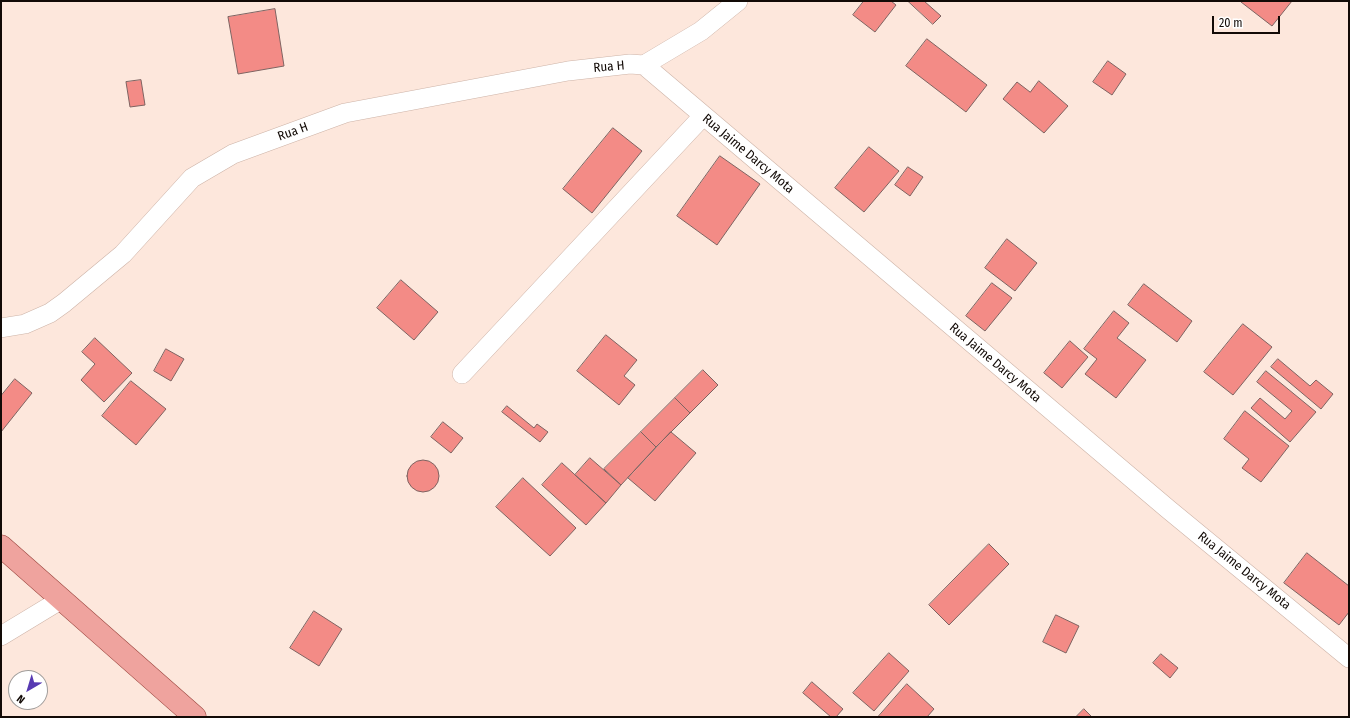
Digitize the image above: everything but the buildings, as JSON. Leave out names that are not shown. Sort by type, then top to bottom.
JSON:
[{"type":"main road","points":[[1,546],[195,717]]},
{"type":"street","points":[[644,65],[701,31],[738,1]]},
{"type":"street","name":"Rua H","points":[[1,328],[25,324],[50,313],[64,303],[124,254],[192,178],[233,154],[345,113],[568,71],[630,64],[644,65]]},
{"type":"street","name":"Rua Jaime Darcy Mota","points":[[644,65],[1168,509],[1349,658]]},
{"type":"street","points":[[462,374],[703,116]]},
{"type":"street","points":[[1,636],[62,599]]}]
